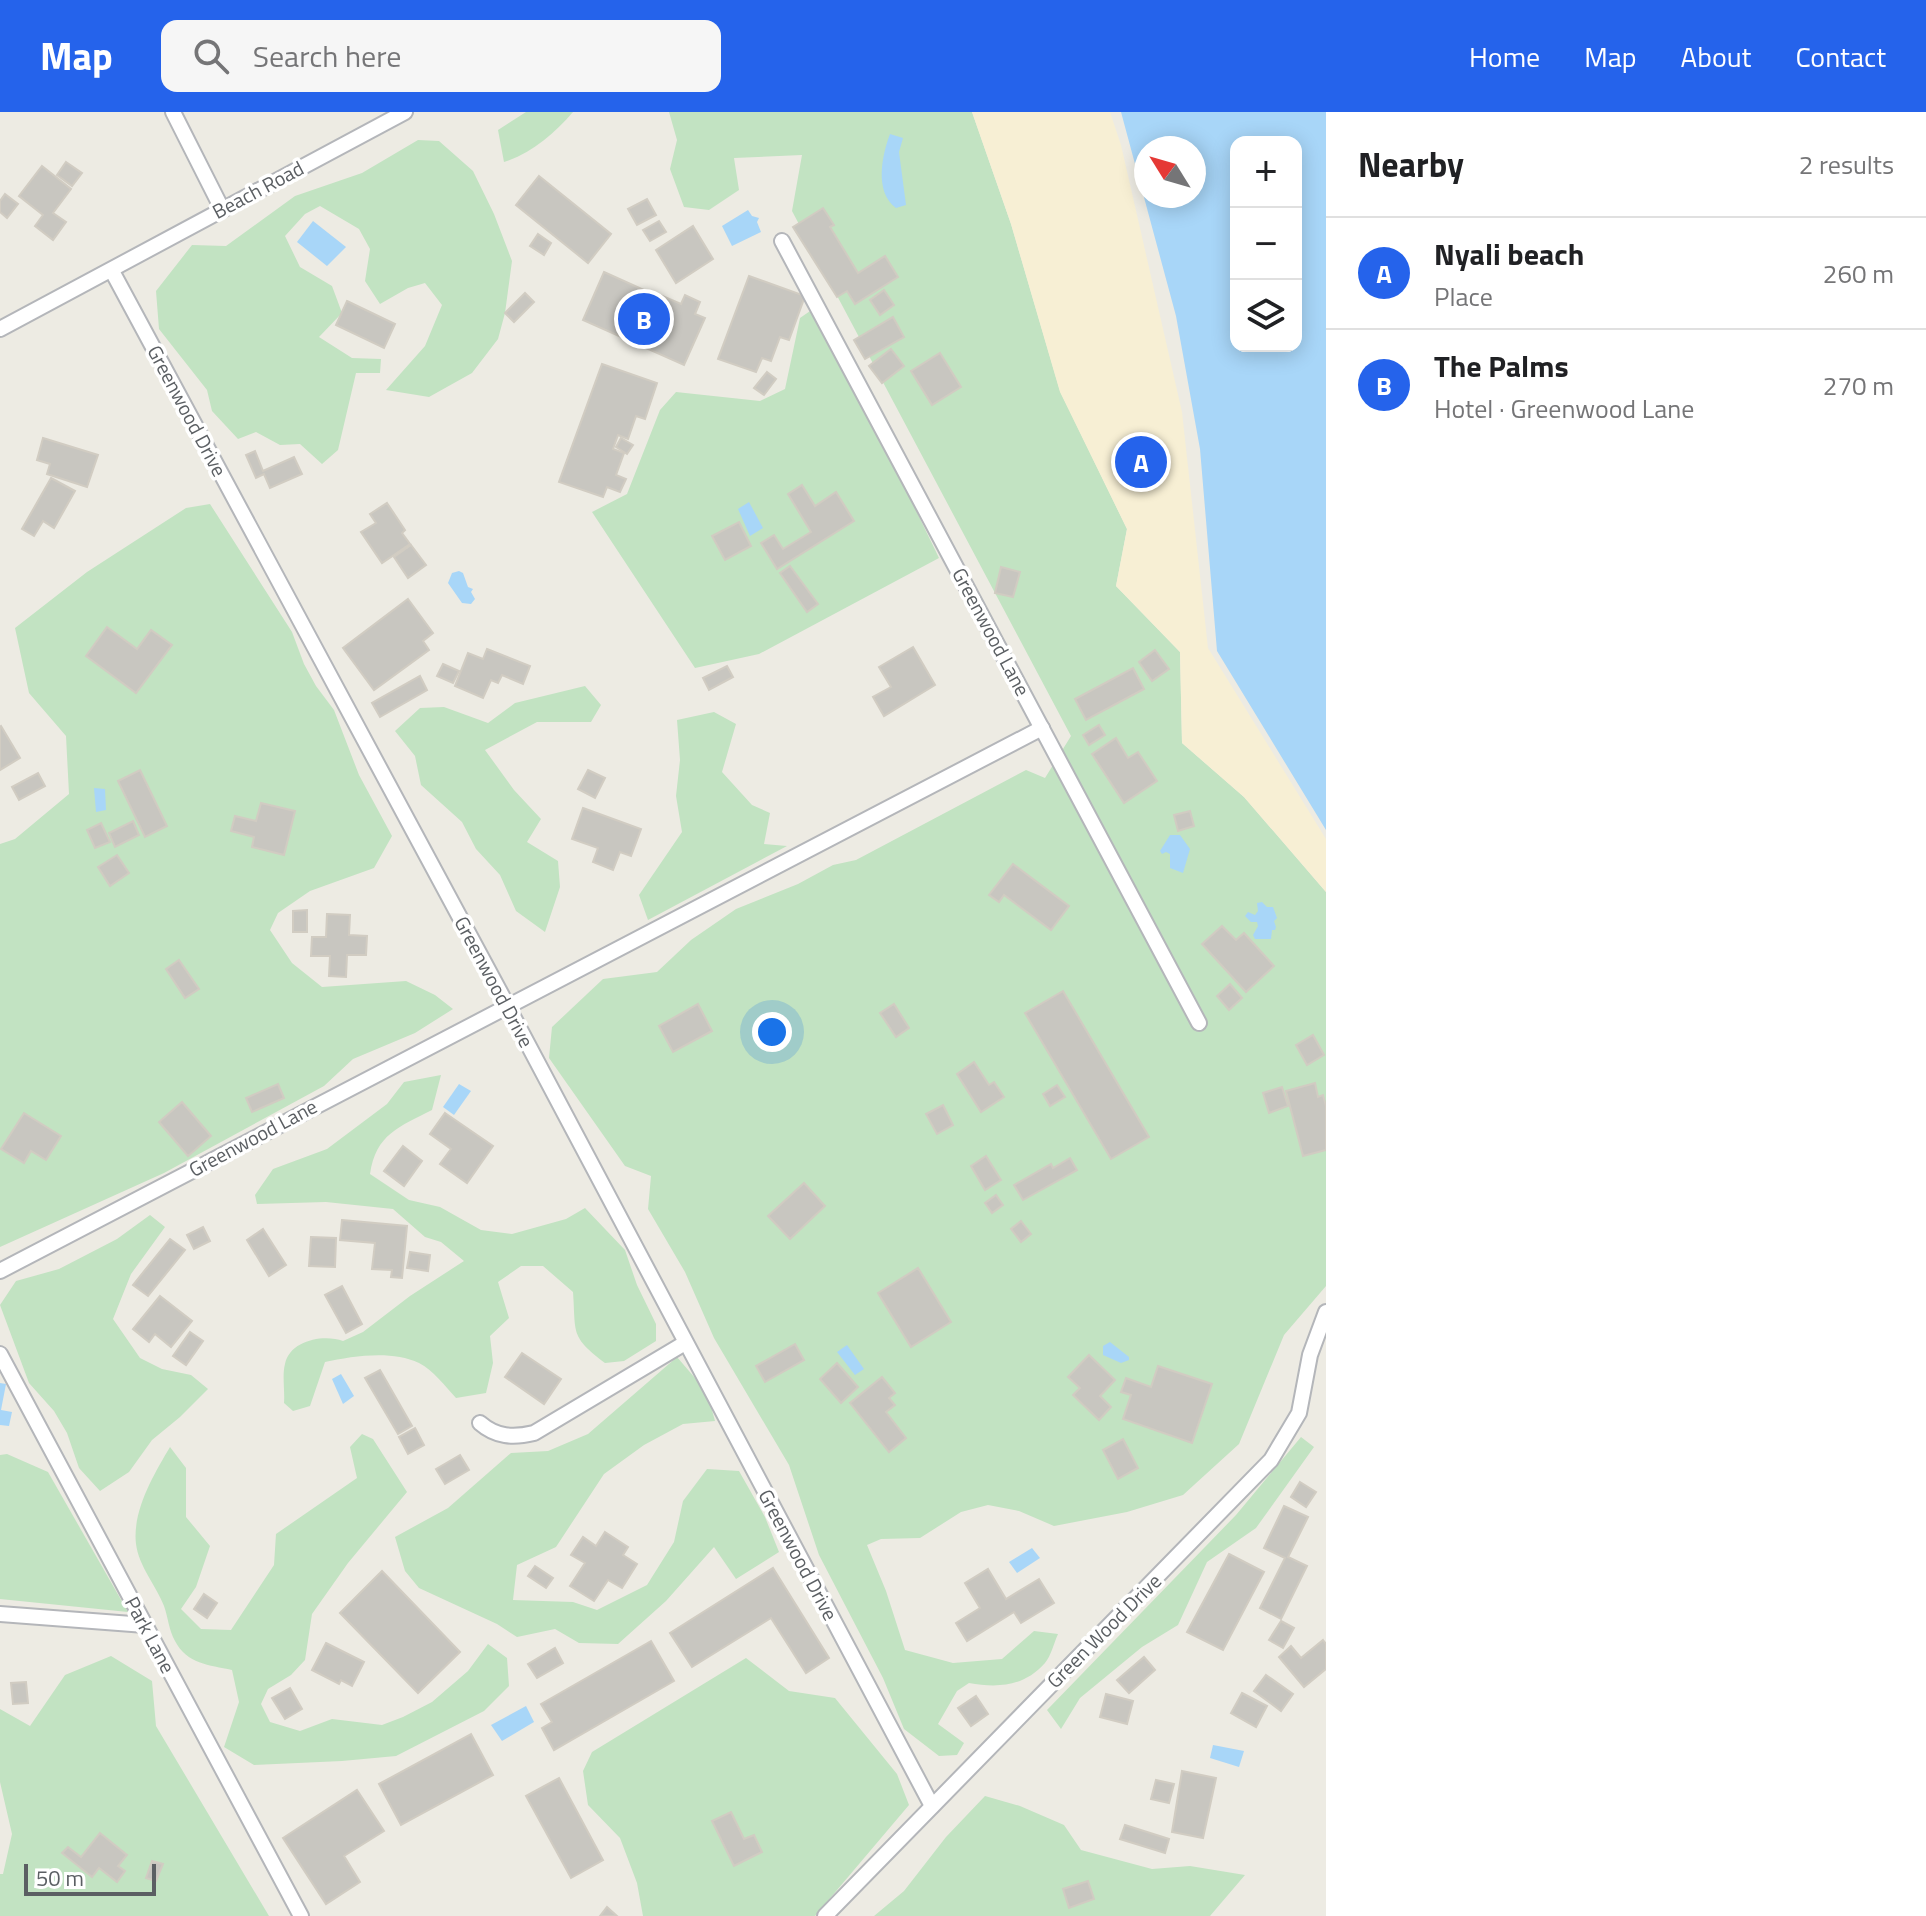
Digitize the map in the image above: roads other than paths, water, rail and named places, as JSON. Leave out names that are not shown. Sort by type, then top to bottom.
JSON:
[{"type":"street","points":[[173,112],[222,209]]},
{"type":"street","name":"Beach Road","points":[[112,271],[405,112]]},
{"type":"street","name":"Greenwood Lane","points":[[782,241],[1199,1023]]},
{"type":"street","points":[[0,329],[112,271]]},
{"type":"street","name":"Greenwood Drive","points":[[112,271],[507,1005],[932,1806]]},
{"type":"street","name":"Greenwood Lane","points":[[0,1271],[1042,728]]},
{"type":"street","name":"Green Wood Drive","points":[[825,1916],[1271,1460],[1299,1413],[1310,1355],[1326,1312]]},
{"type":"street","points":[[480,1423],[507,1436],[534,1433],[685,1343]]},
{"type":"street","name":"Park Lane","points":[[0,1354],[301,1916]]},
{"type":"street","points":[[0,1614],[145,1625]]},
{"type":"water","points":[[1121,112],[1326,112],[1326,830],[1217,651],[1200,449],[1176,316],[1147,208],[1206,208],[1206,136],[1134,136],[1134,160]]},
{"type":"water","points":[[890,134],[903,138],[899,152],[906,205],[896,208],[889,201],[882,183],[884,152]]},
{"type":"water","points":[[748,210],[752,216],[759,218],[757,222],[761,232],[732,246],[722,226]]},
{"type":"water","points":[[313,221],[346,247],[327,266],[297,242]]},
{"type":"water","points":[[749,502],[763,528],[750,536],[738,509]]},
{"type":"water","points":[[452,573],[463,573],[468,587],[473,589],[471,592],[475,599],[471,604],[462,603],[448,583]]},
{"type":"water","points":[[94,788],[105,789],[106,810],[96,812]]},
{"type":"water","points":[[1170,835],[1180,835],[1190,849],[1183,873],[1170,868],[1170,854],[1160,851]]},
{"type":"water","points":[[1262,902],[1267,907],[1273,907],[1277,918],[1271,939],[1255,939],[1253,935],[1257,922],[1251,922],[1245,916],[1248,912],[1255,915],[1257,903]]},
{"type":"water","points":[[459,1084],[471,1091],[454,1115],[443,1107]]},
{"type":"water","points":[[1110,1342],[1129,1360],[1121,1363],[1103,1355],[1103,1346]]},
{"type":"water","points":[[847,1345],[864,1369],[855,1375],[837,1352]]},
{"type":"water","points":[[341,1374],[354,1396],[343,1404],[332,1379]]},
{"type":"water","points":[[0,1383],[6,1384],[1,1410],[12,1412],[9,1426],[0,1425]]},
{"type":"water","points":[[1032,1548],[1040,1558],[1017,1573],[1009,1562]]},
{"type":"water","points":[[526,1706],[534,1722],[502,1741],[491,1725]]},
{"type":"water","points":[[1213,1745],[1244,1751],[1239,1767],[1210,1758]]},
{"type":"place","name":"The Palms","points":[[644,319]]},
{"type":"place","name":"Nyali beach","points":[[1141,462]]}]
